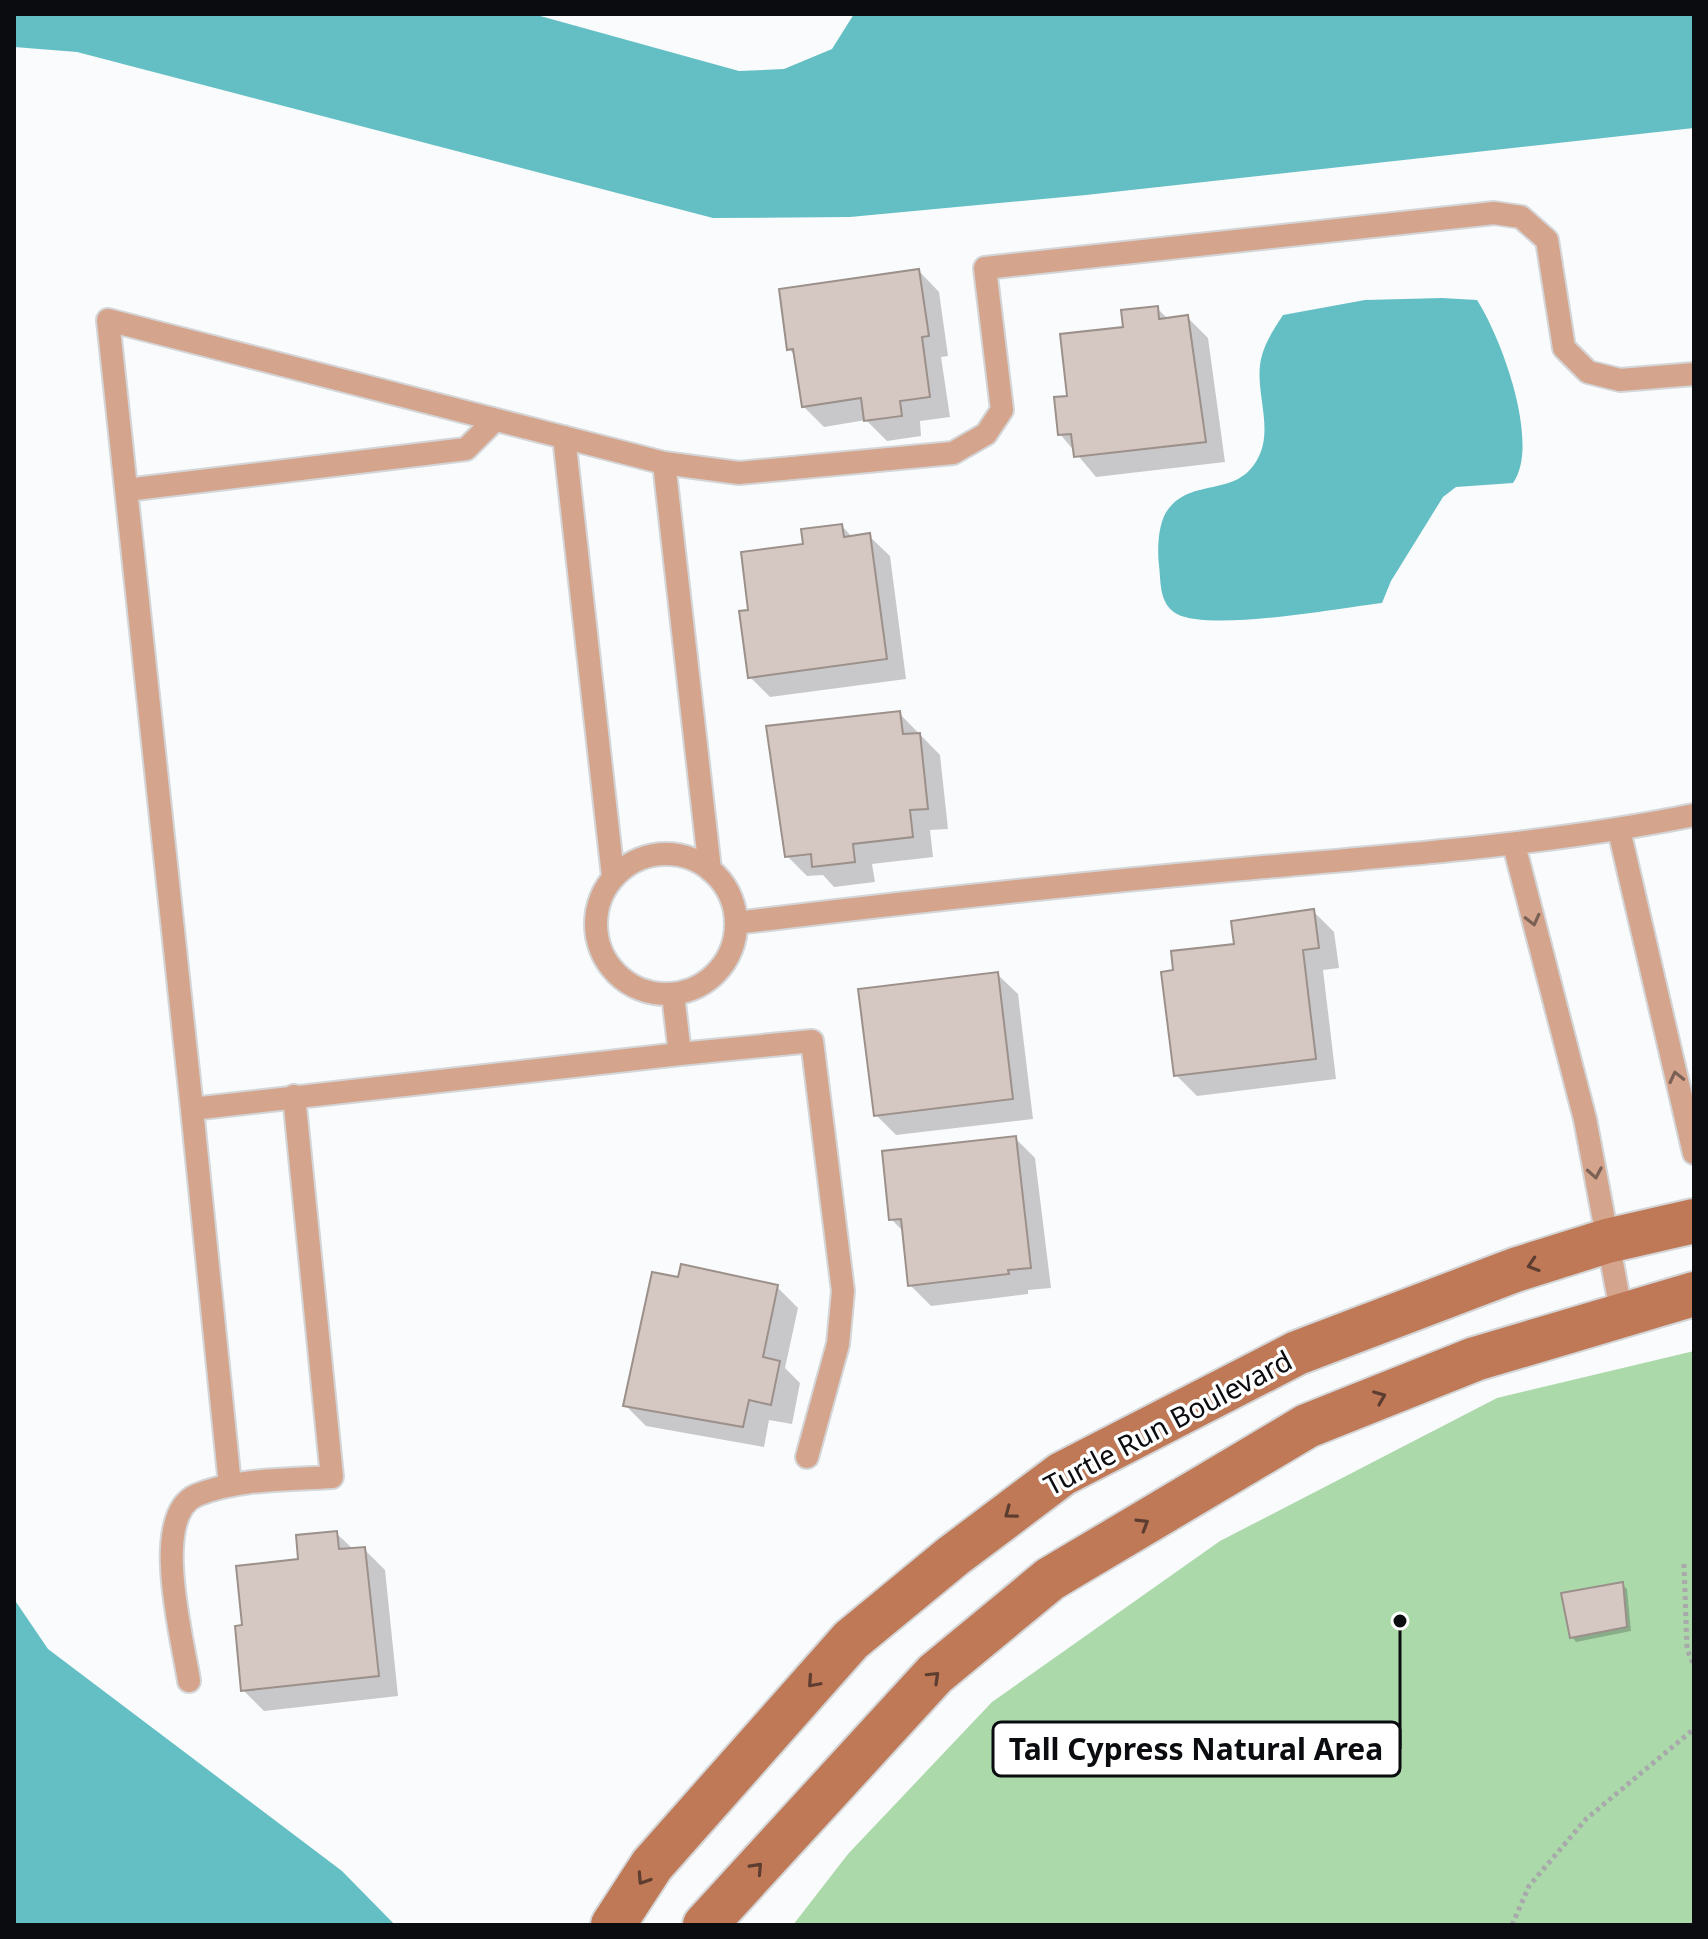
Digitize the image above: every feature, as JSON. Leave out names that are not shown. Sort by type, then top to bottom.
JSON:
[{"type":"street","name":"Turtle Run Boulevard","points":[[613,1925],[652,1865],[851,1640],[953,1556],[1062,1474],[1297,1353],[1515,1270],[1607,1241],[1694,1221]]},
{"type":"street","points":[[705,1925],[935,1674],[1050,1579],[1307,1426],[1475,1359],[1694,1294]]},
{"type":"lane","points":[[230,1485],[108,320],[664,463],[739,473],[953,453],[986,434],[1002,410],[985,268],[1494,213],[1521,217],[1547,240],[1564,348],[1588,372],[1620,380],[1694,374]]},
{"type":"lane","points":[[126,490],[466,449],[495,420]]},
{"type":"lane","points":[[564,437],[613,876]]},
{"type":"lane","points":[[664,463],[710,870]]},
{"type":"lane","points":[[736,923],[990,892],[1514,845],[1619,830],[1694,815]]},
{"type":"lane","points":[[1619,830],[1694,1153]]},
{"type":"lane","points":[[1514,845],[1585,1119],[1622,1316]]},
{"type":"lane","points":[[654,853],[679,853],[702,862],[710,870],[732,899],[736,923],[733,944],[725,963],[711,979],[673,995],[649,993],[626,983],[609,966],[598,945],[595,920],[600,897],[613,876],[632,861],[654,853]]},
{"type":"lane","points":[[673,995],[680,1054]]},
{"type":"lane","points":[[192,1109],[812,1041],[843,1291],[838,1344],[807,1457]]},
{"type":"lane","points":[[189,1681],[169,1545],[175,1518],[194,1496],[230,1485],[332,1477],[294,1096]]},
{"type":"path","points":[[1684,1564],[1687,1649],[1694,1666]]},
{"type":"path","points":[[1512,1925],[1529,1886],[1586,1819],[1694,1729]]},
{"type":"green space","points":[[1694,1351],[1694,1925],[793,1925],[848,1854],[992,1702],[1220,1541],[1497,1398]]},
{"type":"water","points":[[14,14],[533,14],[739,71],[784,69],[832,49],[854,14],[1694,14],[1694,128],[1086,195],[850,217],[713,218],[77,52],[14,47]]},
{"type":"water","points":[[1365,300],[1477,300],[1497,339],[1514,391],[1523,443],[1520,465],[1513,483],[1456,487],[1443,497],[1391,581],[1382,603],[1217,621],[1194,619],[1171,610],[1162,592],[1158,558],[1163,519],[1180,498],[1238,479],[1257,460],[1264,436],[1261,359],[1267,341],[1283,315]]},
{"type":"water","points":[[14,1599],[48,1649],[342,1871],[395,1925],[14,1925]]},
{"type":"building","points":[[919,269],[929,336],[922,337],[930,397],[900,401],[902,416],[864,421],[861,398],[802,407],[793,349],[787,350],[779,289]]},
{"type":"building","points":[[1158,306],[1159,319],[1188,315],[1206,442],[1074,457],[1071,434],[1058,435],[1054,397],[1067,396],[1060,334],[1123,327],[1121,310]]},
{"type":"building","points":[[842,524],[844,537],[870,533],[887,659],[748,678],[739,611],[748,610],[741,552],[803,544],[801,529]]},
{"type":"building","points":[[900,711],[903,734],[920,733],[928,809],[910,810],[913,837],[853,844],[855,862],[812,867],[811,854],[785,857],[766,726]]},
{"type":"building","points":[[1314,909],[1319,948],[1303,950],[1316,1059],[1174,1076],[1161,972],[1173,970],[1171,951],[1234,944],[1231,921]]},
{"type":"building","points":[[998,972],[1013,1099],[874,1116],[858,989]]},
{"type":"building","points":[[1016,1136],[1031,1268],[1008,1270],[1009,1274],[908,1286],[901,1219],[889,1220],[882,1151]]},
{"type":"building","points":[[681,1264],[778,1285],[763,1357],[780,1361],[771,1405],[749,1400],[743,1427],[623,1406],[652,1272],[678,1277]]},
{"type":"building","points":[[337,1531],[339,1549],[365,1547],[379,1676],[241,1691],[235,1626],[242,1625],[236,1566],[298,1559],[296,1535]]},
{"type":"building","points":[[1623,1582],[1627,1627],[1570,1638],[1561,1593]]},
{"type":"place","name":"Tall Cypress Natural Area","points":[[1400,1621]]}]
